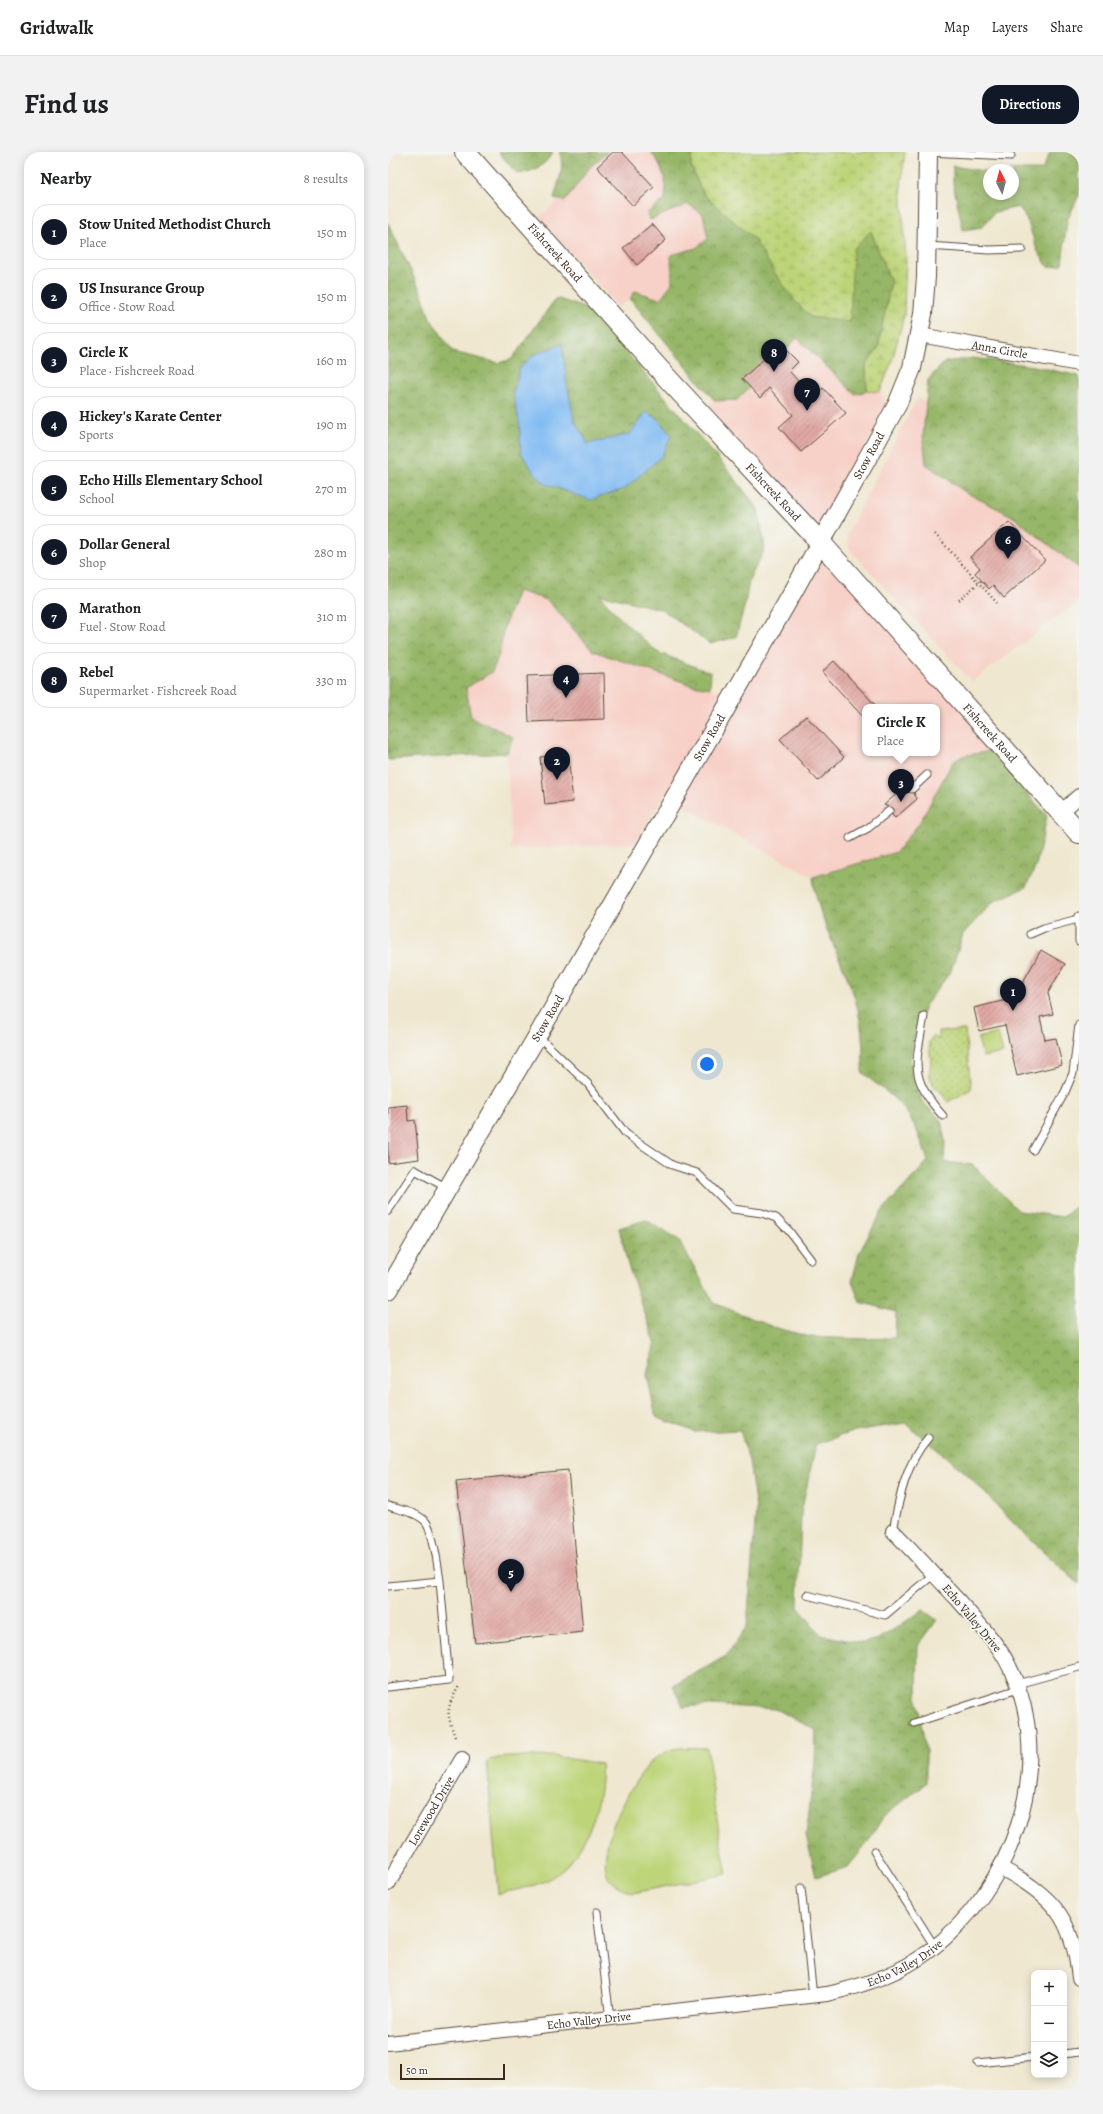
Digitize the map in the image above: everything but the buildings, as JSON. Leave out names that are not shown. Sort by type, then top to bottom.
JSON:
[{"type":"main road","name":"Fishcreek Road","points":[[465,152],[669,380],[820,542],[1079,833]]},
{"type":"street","name":"Stow Road","points":[[388,1290],[537,1036],[897,405],[912,368],[920,335],[926,277],[928,152]]},
{"type":"street","name":"Anna Circle","points":[[920,335],[1079,364]]},
{"type":"street","points":[[1060,813],[1079,796]]},
{"type":"street","name":"Echo Valley Drive","points":[[388,2043],[813,1996],[846,1990],[881,1978],[900,1969],[935,1947],[974,1908],[1001,1868],[1020,1820],[1028,1775],[1026,1718],[1018,1686],[1010,1667],[998,1648],[980,1624],[892,1531]]},
{"type":"street","name":"Lorewood Drive","points":[[388,1884],[462,1759]]},
{"type":"street","points":[[1001,1868],[1028,1883],[1042,1893],[1074,1931],[1079,1978]]},
{"type":"lane","points":[[928,152],[1011,156]]},
{"type":"lane","points":[[926,246],[989,250],[1022,249]]},
{"type":"lane","points":[[912,789],[927,776]]},
{"type":"lane","points":[[850,838],[868,828],[889,811]]},
{"type":"lane","points":[[1030,934],[1079,917],[1079,941]]},
{"type":"lane","points":[[1064,922],[1078,932]]},
{"type":"lane","points":[[924,1016],[916,1061],[918,1075],[927,1098],[943,1116]]},
{"type":"lane","points":[[1033,1150],[1065,1092],[1073,1073],[1079,1025]]},
{"type":"lane","points":[[537,1036],[588,1084],[626,1134],[672,1166],[697,1173],[734,1209],[762,1213],[776,1218],[789,1231],[811,1260]]},
{"type":"lane","points":[[388,1211],[415,1170],[448,1189]]},
{"type":"lane","points":[[892,1531],[902,1484],[922,1445],[928,1438]]},
{"type":"lane","points":[[388,1506],[413,1514],[426,1523],[434,1546],[440,1581],[449,1680],[388,1687]]},
{"type":"lane","points":[[807,1595],[886,1615],[934,1574]]},
{"type":"lane","points":[[388,1586],[440,1581]]},
{"type":"lane","points":[[914,1723],[1018,1686],[1079,1667]]},
{"type":"lane","points":[[874,1851],[935,1947]]},
{"type":"lane","points":[[801,1888],[813,1996]]},
{"type":"lane","points":[[598,1912],[610,2019]]},
{"type":"lane","points":[[1067,2054],[1079,2052]]},
{"type":"lane","points":[[978,2063],[1031,2057]]},
{"type":"path","points":[[935,534],[980,581],[997,603]]},
{"type":"path","points":[[959,600],[980,581]]},
{"type":"path","points":[[456,1738],[449,1718],[448,1705],[460,1684]]},
{"type":"shaded area","points":[[607,152],[651,153],[662,169],[667,185],[665,200],[647,213],[655,218],[688,204],[703,214],[708,239],[696,248],[671,255],[672,283],[660,299],[635,291],[630,299],[618,307],[539,217],[559,200],[565,201],[590,167]]},
{"type":"shaded area","points":[[797,338],[855,394],[867,391],[880,392],[888,403],[820,534],[703,409],[715,401],[737,400]]},
{"type":"shaded area","points":[[917,398],[926,402],[923,436],[941,476],[965,492],[1012,516],[1079,568],[1079,600],[972,682],[849,549],[847,534]]},
{"type":"shaded area","points":[[821,550],[996,746],[991,751],[962,756],[952,763],[920,822],[896,852],[813,877],[680,804]]},
{"type":"shaded area","points":[[518,591],[547,600],[594,651],[692,685],[728,692],[635,843],[511,849],[507,753],[512,737],[471,717],[465,688],[492,672],[499,655],[504,627]]},
{"type":"green space","points":[[498,152],[553,152],[543,164],[529,172],[518,174]]},
{"type":"green space","points":[[559,152],[608,152],[590,167],[565,201],[554,199],[562,164]]},
{"type":"green space","points":[[651,152],[692,152],[691,167],[704,195],[754,239],[775,273],[850,322],[852,248],[871,231],[891,282],[878,348],[866,365],[867,391],[855,394],[797,338],[737,400],[715,401],[630,299],[635,291],[660,299],[672,283],[671,255],[696,248],[708,239],[703,214],[688,204],[650,220],[647,213],[665,200],[666,193],[663,174]]},
{"type":"green space","points":[[692,152],[905,152],[901,185],[906,257],[904,316],[892,361],[880,392],[867,391],[866,365],[878,348],[891,282],[871,231],[853,249],[850,322],[811,317],[795,301],[775,273],[754,239],[704,195],[691,167]]},
{"type":"green space","points":[[1050,152],[1079,152],[1079,195],[1067,221],[1062,265],[1048,267],[1037,250],[1028,222],[1019,207],[995,212],[982,227],[963,230],[953,183],[953,166],[983,171],[983,200],[1019,200],[1019,170],[1042,170]]},
{"type":"green space","points":[[388,223],[422,294],[430,318],[453,352],[499,363],[512,359],[556,298],[590,310],[729,471],[758,509],[765,548],[749,581],[745,604],[736,637],[710,644],[663,610],[599,594],[618,616],[657,652],[711,673],[710,688],[692,685],[593,651],[547,600],[518,591],[504,627],[499,655],[492,672],[466,688],[471,717],[513,737],[507,753],[388,760]]},
{"type":"green space","points":[[973,358],[1034,366],[1079,376],[1079,568],[1012,516],[965,492],[926,464],[923,436],[928,380],[945,362]]},
{"type":"green space","points":[[991,751],[1047,816],[1036,866],[1026,887],[993,902],[963,934],[951,971],[925,1006],[914,1037],[910,1060],[913,1079],[922,1101],[941,1120],[945,1141],[944,1162],[973,1165],[1019,1211],[1063,1217],[1079,1204],[1079,1584],[1017,1527],[968,1475],[905,1423],[855,1431],[816,1444],[801,1513],[798,1607],[821,1635],[862,1643],[879,1639],[923,1610],[937,1620],[918,1646],[917,1699],[926,1750],[926,1783],[883,1817],[866,1845],[848,1867],[816,1877],[806,1835],[815,1763],[816,1730],[775,1709],[711,1705],[683,1707],[673,1686],[726,1656],[747,1626],[756,1509],[749,1461],[740,1430],[695,1432],[656,1417],[647,1375],[655,1342],[628,1265],[619,1228],[646,1220],[679,1240],[714,1303],[773,1327],[811,1337],[863,1339],[895,1338],[896,1312],[860,1302],[852,1282],[859,1253],[882,1211],[928,1161],[916,1128],[902,1106],[862,1072],[863,1051],[858,1010],[847,976],[824,921],[815,892],[813,877],[896,852],[920,822],[952,763],[962,756]]},
{"type":"green space","points":[[965,1030],[971,1089],[948,1102],[942,1093],[934,1086],[929,1074],[931,1063],[929,1042],[933,1035],[939,1040],[939,1031]]},
{"type":"green space","points":[[998,1033],[1003,1053],[983,1057],[978,1038]]},
{"type":"green space","points":[[707,1748],[720,1840],[727,1874],[633,1893],[615,1884],[608,1877],[605,1864],[606,1849],[617,1816],[634,1784],[652,1761],[672,1749]]},
{"type":"green space","points":[[553,1756],[601,1764],[599,1797],[589,1831],[581,1847],[571,1861],[559,1872],[545,1881],[498,1894],[487,1761],[510,1757]]},
{"type":"water","points":[[562,344],[566,379],[574,420],[588,444],[630,434],[646,412],[657,418],[671,435],[662,456],[624,489],[590,500],[544,483],[533,471],[521,453],[519,421],[513,394],[520,368],[535,354]]},
{"type":"place","name":"Rebel","points":[[774,372]]},
{"type":"place","name":"Marathon","points":[[807,411]]},
{"type":"place","name":"Dollar General","points":[[1008,559]]},
{"type":"place","name":"Hickey's Karate Center","points":[[566,698]]},
{"type":"place","name":"US Insurance Group","points":[[557,780]]},
{"type":"place","name":"Circle K","points":[[901,802]]},
{"type":"place","name":"Stow United Methodist Church","points":[[1013,1011]]},
{"type":"place","name":"Echo Hills Elementary School","points":[[511,1592]]}]
